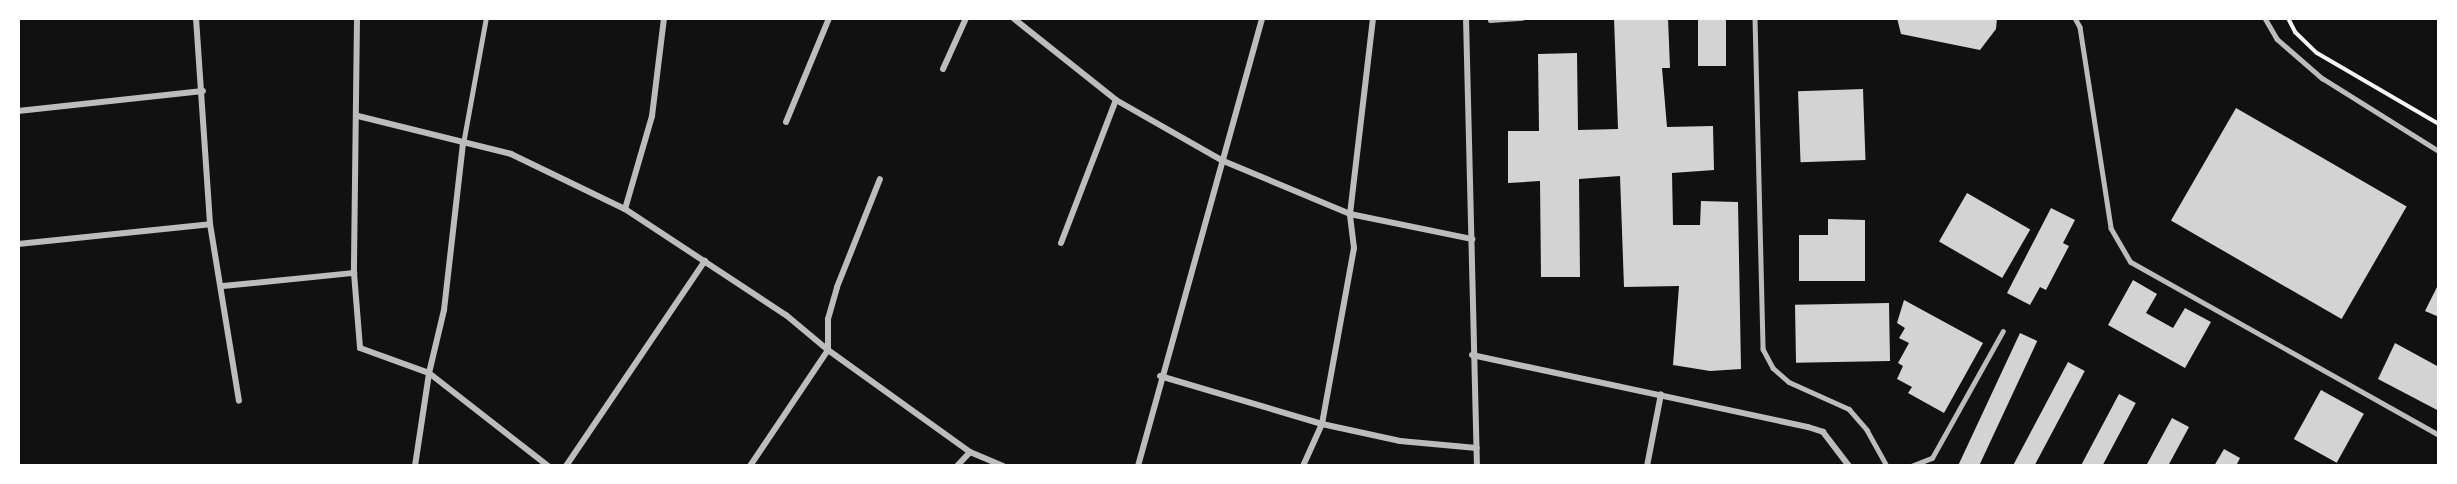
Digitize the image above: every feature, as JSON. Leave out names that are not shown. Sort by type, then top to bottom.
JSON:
[{"type":"street","points":[[196,18],[203,91],[210,224],[223,286],[238,401]]},
{"type":"street","points":[[357,18],[358,116],[354,273],[360,348],[429,373],[548,466]]},
{"type":"street","points":[[625,209],[652,116],[663,18]]},
{"type":"street","points":[[786,123],[829,18]]},
{"type":"street","points":[[943,69],[966,18]]},
{"type":"street","points":[[1013,18],[1116,100],[1221,160],[1350,214],[1472,238]]},
{"type":"street","points":[[1138,466],[1161,376],[1262,18]]},
{"type":"street","points":[[1302,466],[1322,424],[1354,248],[1350,214],[1373,18]]},
{"type":"street","points":[[1466,18],[1472,238],[1472,355],[1477,466]]},
{"type":"street","points":[[18,111],[203,91]]},
{"type":"street","points":[[1061,243],[1116,100]]},
{"type":"street","points":[[358,116],[463,144],[511,154],[625,209],[786,315],[828,350],[970,452],[1003,466]]},
{"type":"street","points":[[415,466],[429,373],[444,310],[463,144]]},
{"type":"street","points":[[750,466],[828,350],[828,319],[837,287],[880,179]]},
{"type":"street","points":[[18,244],[210,224]]},
{"type":"street","points":[[566,466],[705,261]]},
{"type":"street","points":[[223,286],[354,273]]},
{"type":"street","points":[[1472,355],[1661,394],[1823,432],[1849,466]]},
{"type":"street","points":[[1161,376],[1322,424],[1400,441],[1477,448]]},
{"type":"street","points":[[1647,466],[1661,394]]},
{"type":"street","points":[[957,466],[970,452]]},
{"type":"lane","points":[[463,144],[486,18]]},
{"type":"lane","points":[[1490,20],[1522,18]]},
{"type":"lane","points":[[1755,18],[1763,349],[1773,368],[1789,382],[1849,410],[1867,430],[1887,466]]},
{"type":"lane","points":[[2075,18],[2080,27],[2110,228],[2131,262],[2439,435]]},
{"type":"lane","points":[[2265,18],[2277,39],[2322,78],[2439,151]]},
{"type":"lane","points":[[1911,466],[1932,458],[2003,331]]},
{"type":"path","points":[[2289,18],[2295,32],[2317,53],[2439,124]]},
{"type":"building","points":[[1614,18],[1668,18],[1670,68],[1662,68],[1667,127],[1713,126],[1714,170],[1672,173],[1673,225],[1700,225],[1701,201],[1738,202],[1741,369],[1710,371],[1673,365],[1679,286],[1624,287],[1620,176],[1579,179],[1580,277],[1541,277],[1540,181],[1508,183],[1508,131],[1539,131],[1538,54],[1577,53],[1578,130],[1618,129]]},
{"type":"building","points":[[1698,18],[1726,18],[1726,66],[1698,66]]},
{"type":"building","points":[[1897,18],[1997,18],[1996,29],[1980,50],[1901,34]]},
{"type":"building","points":[[1863,89],[1865,160],[1801,162],[1798,91]]},
{"type":"building","points":[[2236,108],[2407,206],[2342,319],[2171,221]]},
{"type":"building","points":[[1967,193],[2030,230],[2002,278],[1939,241]]},
{"type":"building","points":[[2051,208],[2075,220],[2063,243],[2069,246],[2046,290],[2040,287],[2030,305],[2007,293]]},
{"type":"building","points":[[1828,219],[1865,220],[1865,281],[1799,281],[1799,235],[1828,235]]},
{"type":"building","points":[[2133,280],[2157,294],[2146,313],[2173,328],[2185,308],[2211,322],[2185,368],[2108,325]]},
{"type":"building","points":[[2439,283],[2439,317],[2425,311]]},
{"type":"building","points":[[1904,300],[1983,343],[1944,413],[1908,393],[1912,387],[1897,379],[1903,366],[1898,363],[1909,343],[1899,338],[1905,328],[1897,323]]},
{"type":"building","points":[[1889,303],[1890,361],[1796,363],[1795,305]]},
{"type":"building","points":[[2020,333],[2037,341],[1979,466],[1958,466]]},
{"type":"building","points":[[2395,343],[2439,367],[2439,411],[2378,379]]},
{"type":"building","points":[[2068,362],[2085,371],[2034,466],[2013,466]]},
{"type":"building","points":[[2321,390],[2364,414],[2337,463],[2294,439]]},
{"type":"building","points":[[2119,394],[2136,403],[2102,466],[2081,466]]},
{"type":"building","points":[[2172,418],[2189,427],[2168,466],[2146,466]]},
{"type":"building","points":[[2224,449],[2240,458],[2236,466],[2214,466]]}]
